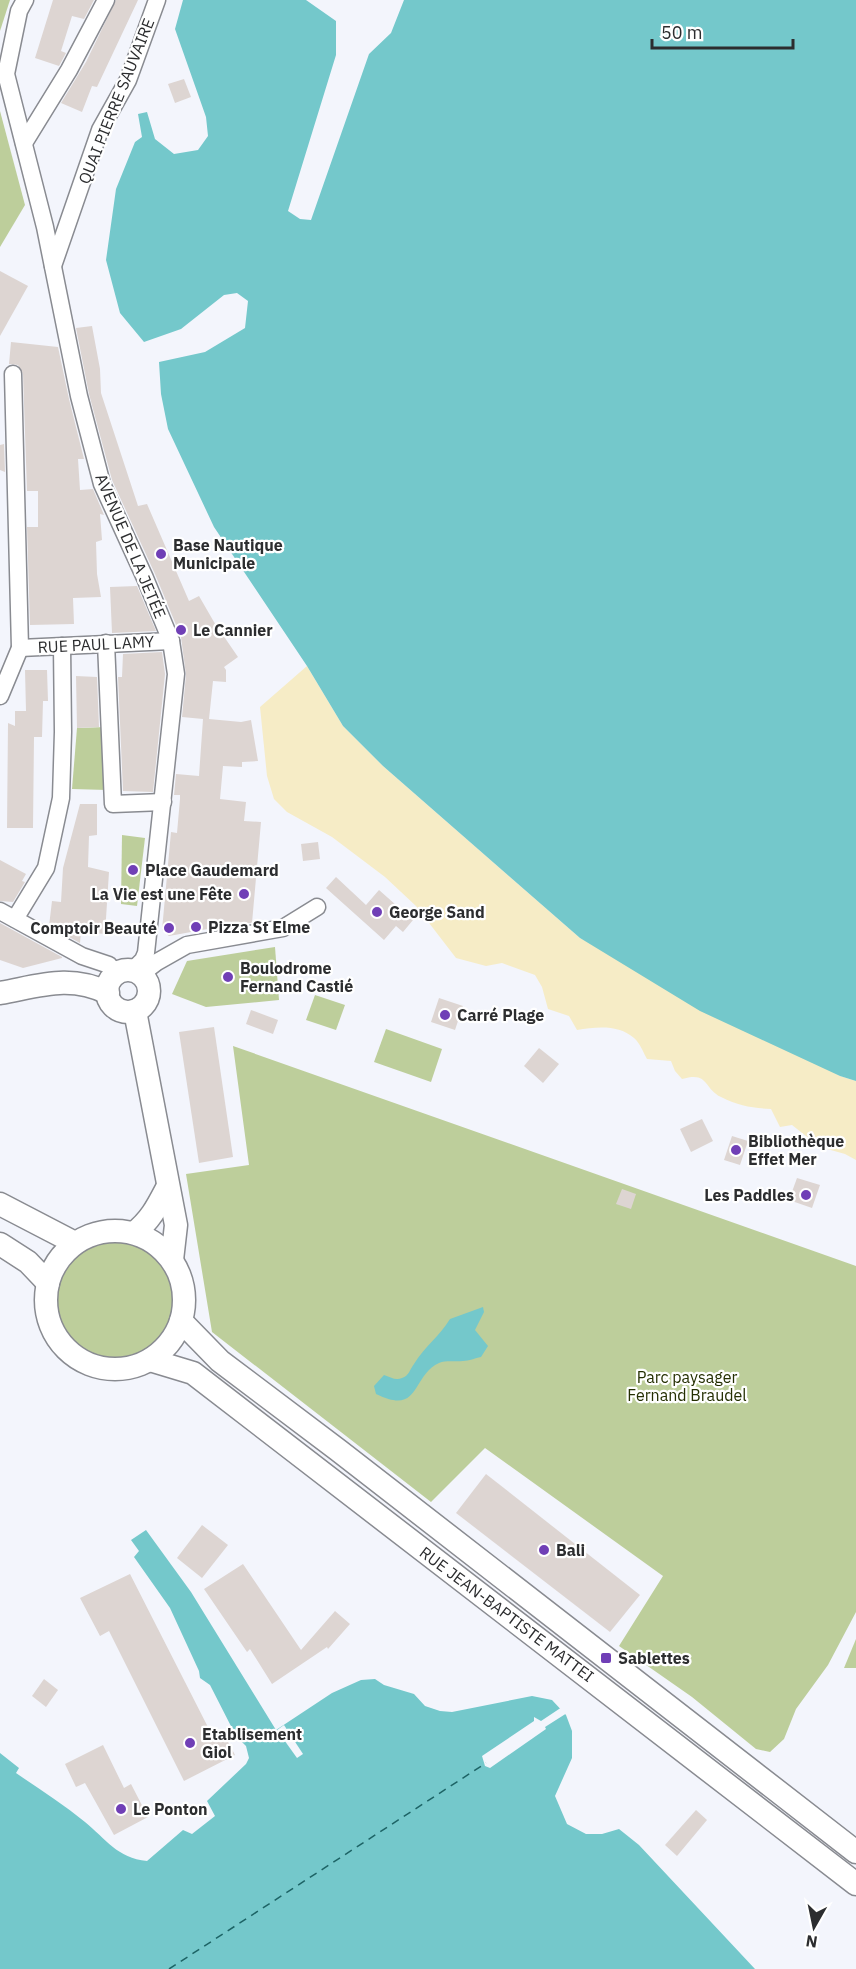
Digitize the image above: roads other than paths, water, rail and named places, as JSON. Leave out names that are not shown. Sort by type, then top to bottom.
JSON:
[{"type":"main road","points":[[0,993],[67,981],[83,983],[124,979],[147,984],[149,995],[144,1005],[135,1011],[122,1011],[112,1004],[124,979]]},
{"type":"main road","points":[[135,1011],[176,1225],[172,1260]]},
{"type":"main road","points":[[134,1233],[154,1213],[168,1186]]},
{"type":"main road","points":[[0,1204],[75,1243]]},
{"type":"main road","points":[[114,1230],[134,1233],[155,1243],[172,1260],[182,1279],[184,1300],[181,1321],[174,1336],[163,1350],[150,1360],[124,1368],[110,1369],[96,1366],[69,1352],[59,1341],[47,1313],[48,1283],[58,1261],[75,1243],[93,1234],[114,1230]]},
{"type":"main road","points":[[0,1244],[28,1262],[48,1283]]},
{"type":"main road","name":"RUE JEAN-BAPTISTE MATTEI","points":[[181,1321],[220,1361],[856,1852]]},
{"type":"main road","name":"RUE JEAN-BAPTISTE MATTEI","points":[[150,1360],[193,1373],[856,1884]]},
{"type":"street","name":"AVENUE DE LA JETÉE","points":[[25,0],[20,11],[6,74],[45,227],[79,396],[102,484],[171,641],[176,674],[146,953],[143,960],[124,979]]},
{"type":"street","points":[[24,143],[69,70],[106,0]]},
{"type":"street","name":"QUAI PIERRE SAUVAIRE","points":[[52,269],[100,130],[128,80],[157,0]]},
{"type":"street","points":[[0,696],[20,648],[13,374]]},
{"type":"street","name":"RUE PAUL LAMY","points":[[20,648],[171,641]]},
{"type":"street","points":[[106,643],[113,804],[163,802]]},
{"type":"street","points":[[15,919],[46,868],[61,798],[62,646]]},
{"type":"street","points":[[0,911],[72,950],[109,965],[124,979],[187,945],[283,928],[317,907]]},
{"type":"street","points":[[72,950],[83,983]]},
{"type":"water","points":[[183,0],[306,0],[336,21],[336,55],[288,211],[300,219],[311,220],[369,54],[391,33],[404,0],[856,0],[856,1081],[840,1076],[700,1011],[580,938],[383,766],[343,726],[307,666],[214,527],[168,429],[161,394],[159,362],[205,352],[245,328],[248,301],[237,293],[224,295],[181,329],[144,342],[120,313],[106,260],[116,189],[135,142],[142,137],[138,114],[147,112],[155,139],[174,154],[198,150],[208,136],[206,117],[175,29]]},
{"type":"water","points":[[483,1307],[484,1312],[475,1330],[488,1346],[481,1357],[439,1363],[430,1369],[414,1392],[401,1400],[390,1400],[376,1394],[374,1386],[384,1375],[398,1379],[406,1376],[450,1319]]},
{"type":"water","points":[[146,1530],[191,1592],[276,1730],[332,1693],[361,1680],[375,1679],[384,1685],[414,1694],[425,1706],[440,1711],[452,1712],[532,1696],[552,1700],[566,1715],[572,1731],[572,1758],[555,1796],[567,1824],[586,1834],[602,1834],[619,1829],[639,1845],[755,1969],[0,1969],[0,1753],[19,1768],[16,1773],[77,1815],[113,1847],[128,1856],[147,1861],[183,1830],[192,1834],[215,1816],[207,1801],[246,1764],[249,1758],[246,1746],[236,1736],[210,1685],[200,1678],[199,1671],[170,1608],[134,1557],[139,1551],[131,1540]]},
{"type":"place","name":"Base Nautique Municipale","points":[[161,554]]},
{"type":"place","name":"Le Cannier","points":[[181,630]]},
{"type":"place","name":"Place Gaudemard","points":[[133,870]]},
{"type":"place","name":"La Vie est une Fête","points":[[244,894]]},
{"type":"place","name":"George Sand","points":[[377,912]]},
{"type":"place","name":"Pizza St Elme","points":[[196,927]]},
{"type":"place","name":"Comptoir Beauté","points":[[169,928]]},
{"type":"place","name":"Boulodrome Fernand Castié","points":[[228,977]]},
{"type":"place","name":"Carré Plage","points":[[445,1015]]},
{"type":"place","name":"Bibliothèque Effet Mer","points":[[736,1150]]},
{"type":"place","name":"Les Paddles","points":[[806,1195]]},
{"type":"place","name":"Bali","points":[[544,1550]]},
{"type":"place","name":"Sablettes","points":[[606,1658]]},
{"type":"place","name":"Etablisement Giol","points":[[190,1743]]},
{"type":"place","name":"Le Ponton","points":[[121,1809]]},
{"type":"park label","name":"Parc paysager Fernand Braudel","points":[[687,1386]]}]
